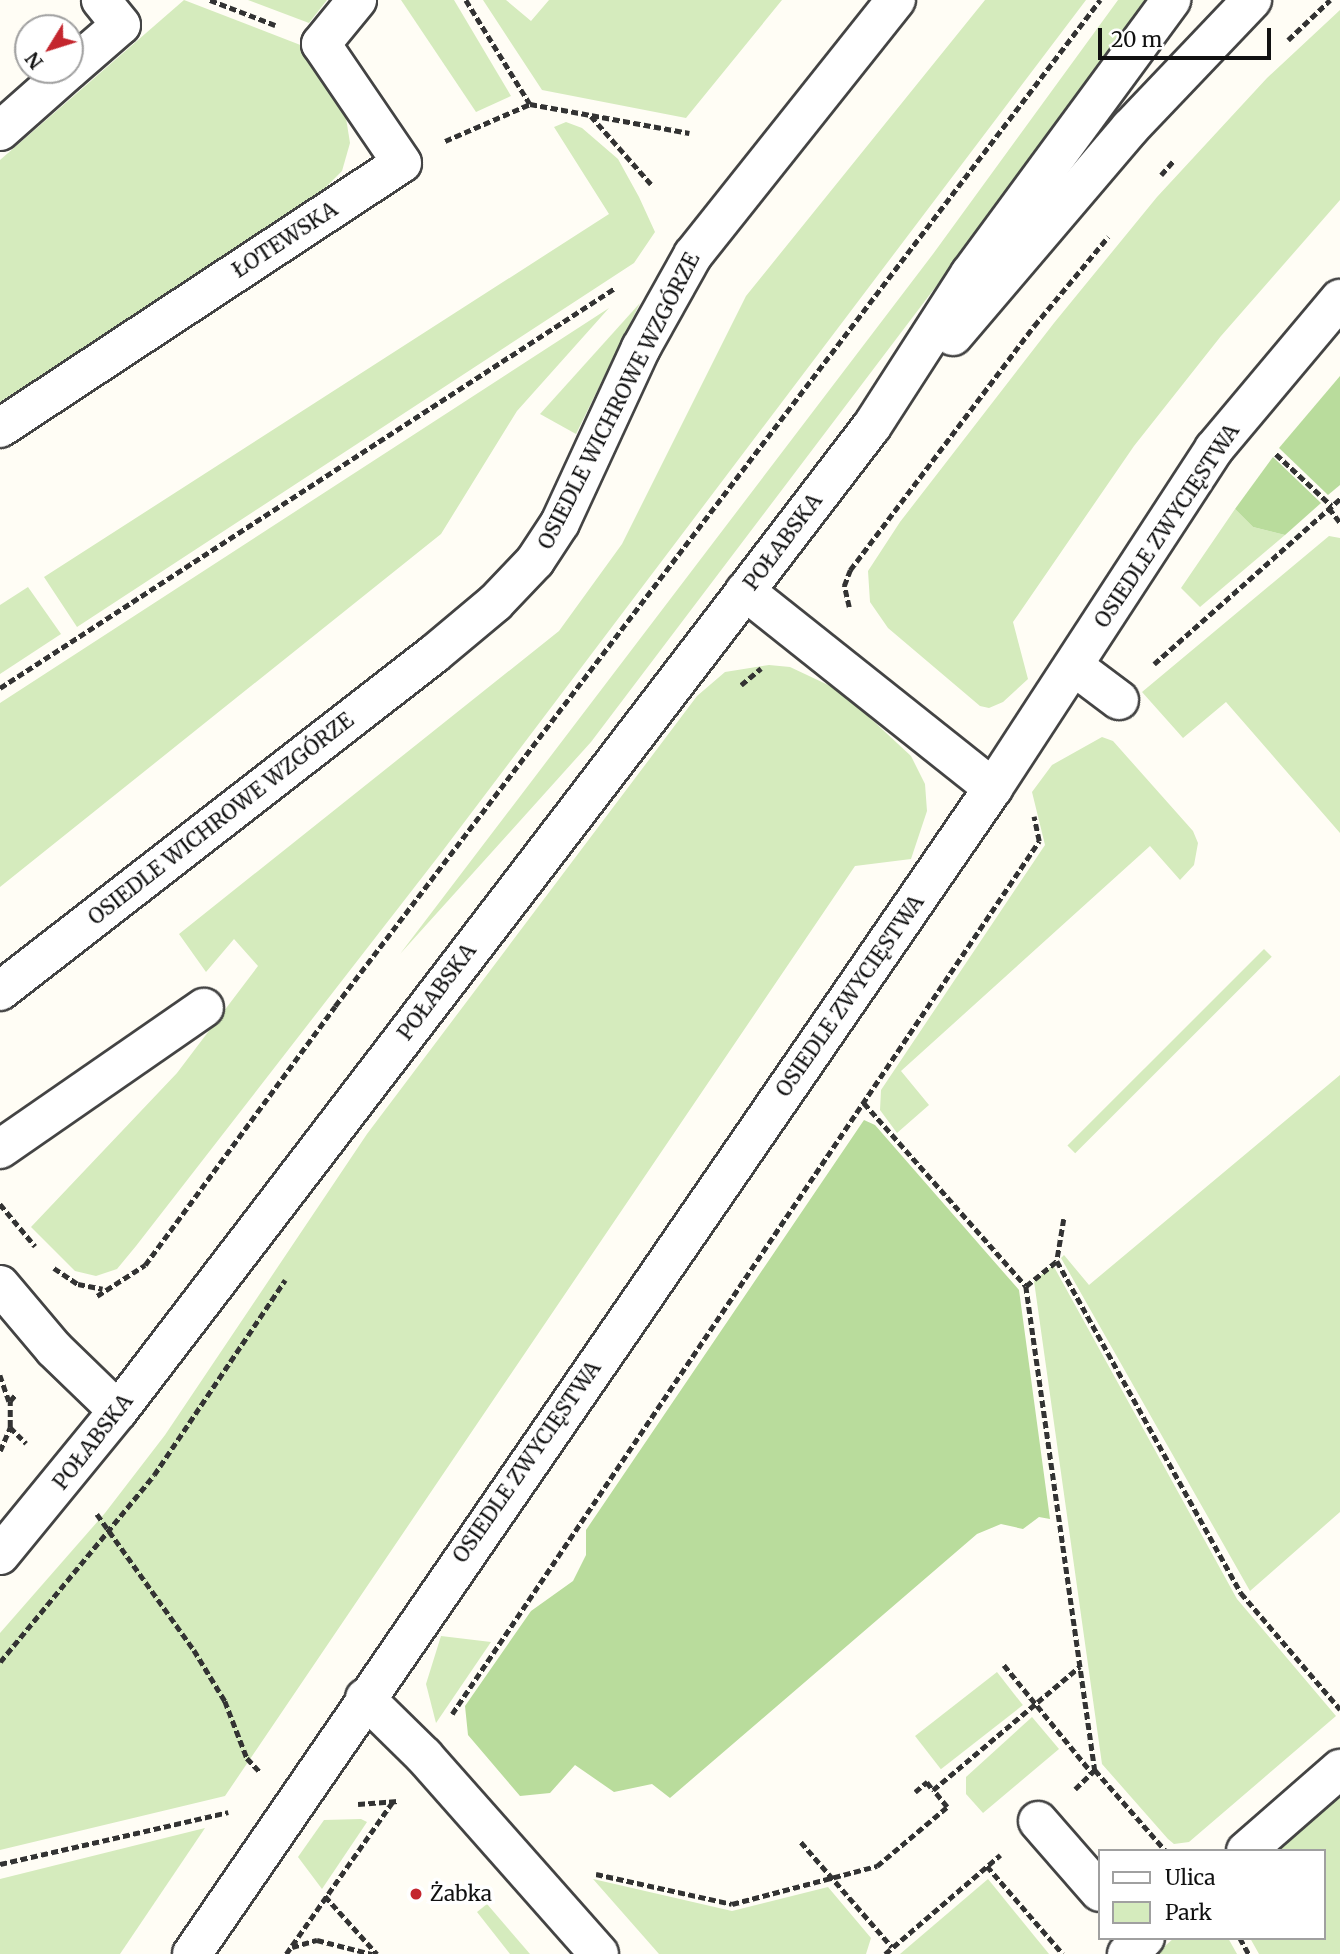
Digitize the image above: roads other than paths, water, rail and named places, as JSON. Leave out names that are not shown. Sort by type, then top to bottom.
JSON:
[{"type":"street","points":[[84,58],[121,25],[101,0]]},
{"type":"street","name":"ŁOTEWSKA","points":[[0,428],[402,163],[321,44],[357,0]]},
{"type":"street","name":"OSIEDLE WICHROWE WZGÓRZE","points":[[0,991],[434,654],[495,603],[535,561],[560,523],[641,348],[693,255],[896,0]]},
{"type":"street","name":"POŁABSKA","points":[[872,426],[970,274],[1171,0]]},
{"type":"street","name":"POŁABSKA","points":[[0,1555],[118,1411],[872,426],[1130,128],[1252,0]]},
{"type":"street","points":[[0,131],[54,84]]},
{"type":"street","name":"OSIEDLE ZWYCIĘSTWA","points":[[192,1954],[365,1698],[993,788],[1214,449],[1340,299]]},
{"type":"street","points":[[745,591],[993,788]]},
{"type":"street","points":[[1074,667],[1119,700]]},
{"type":"street","points":[[0,1149],[204,1007]]},
{"type":"street","points":[[0,1285],[54,1349],[118,1411]]},
{"type":"street","points":[[365,1698],[424,1756],[599,1954]]},
{"type":"street","points":[[1248,1849],[1340,1769]]},
{"type":"street","points":[[1038,1821],[1098,1890]]},
{"type":"place","name":"Żabka","points":[[416,1894]]}]
